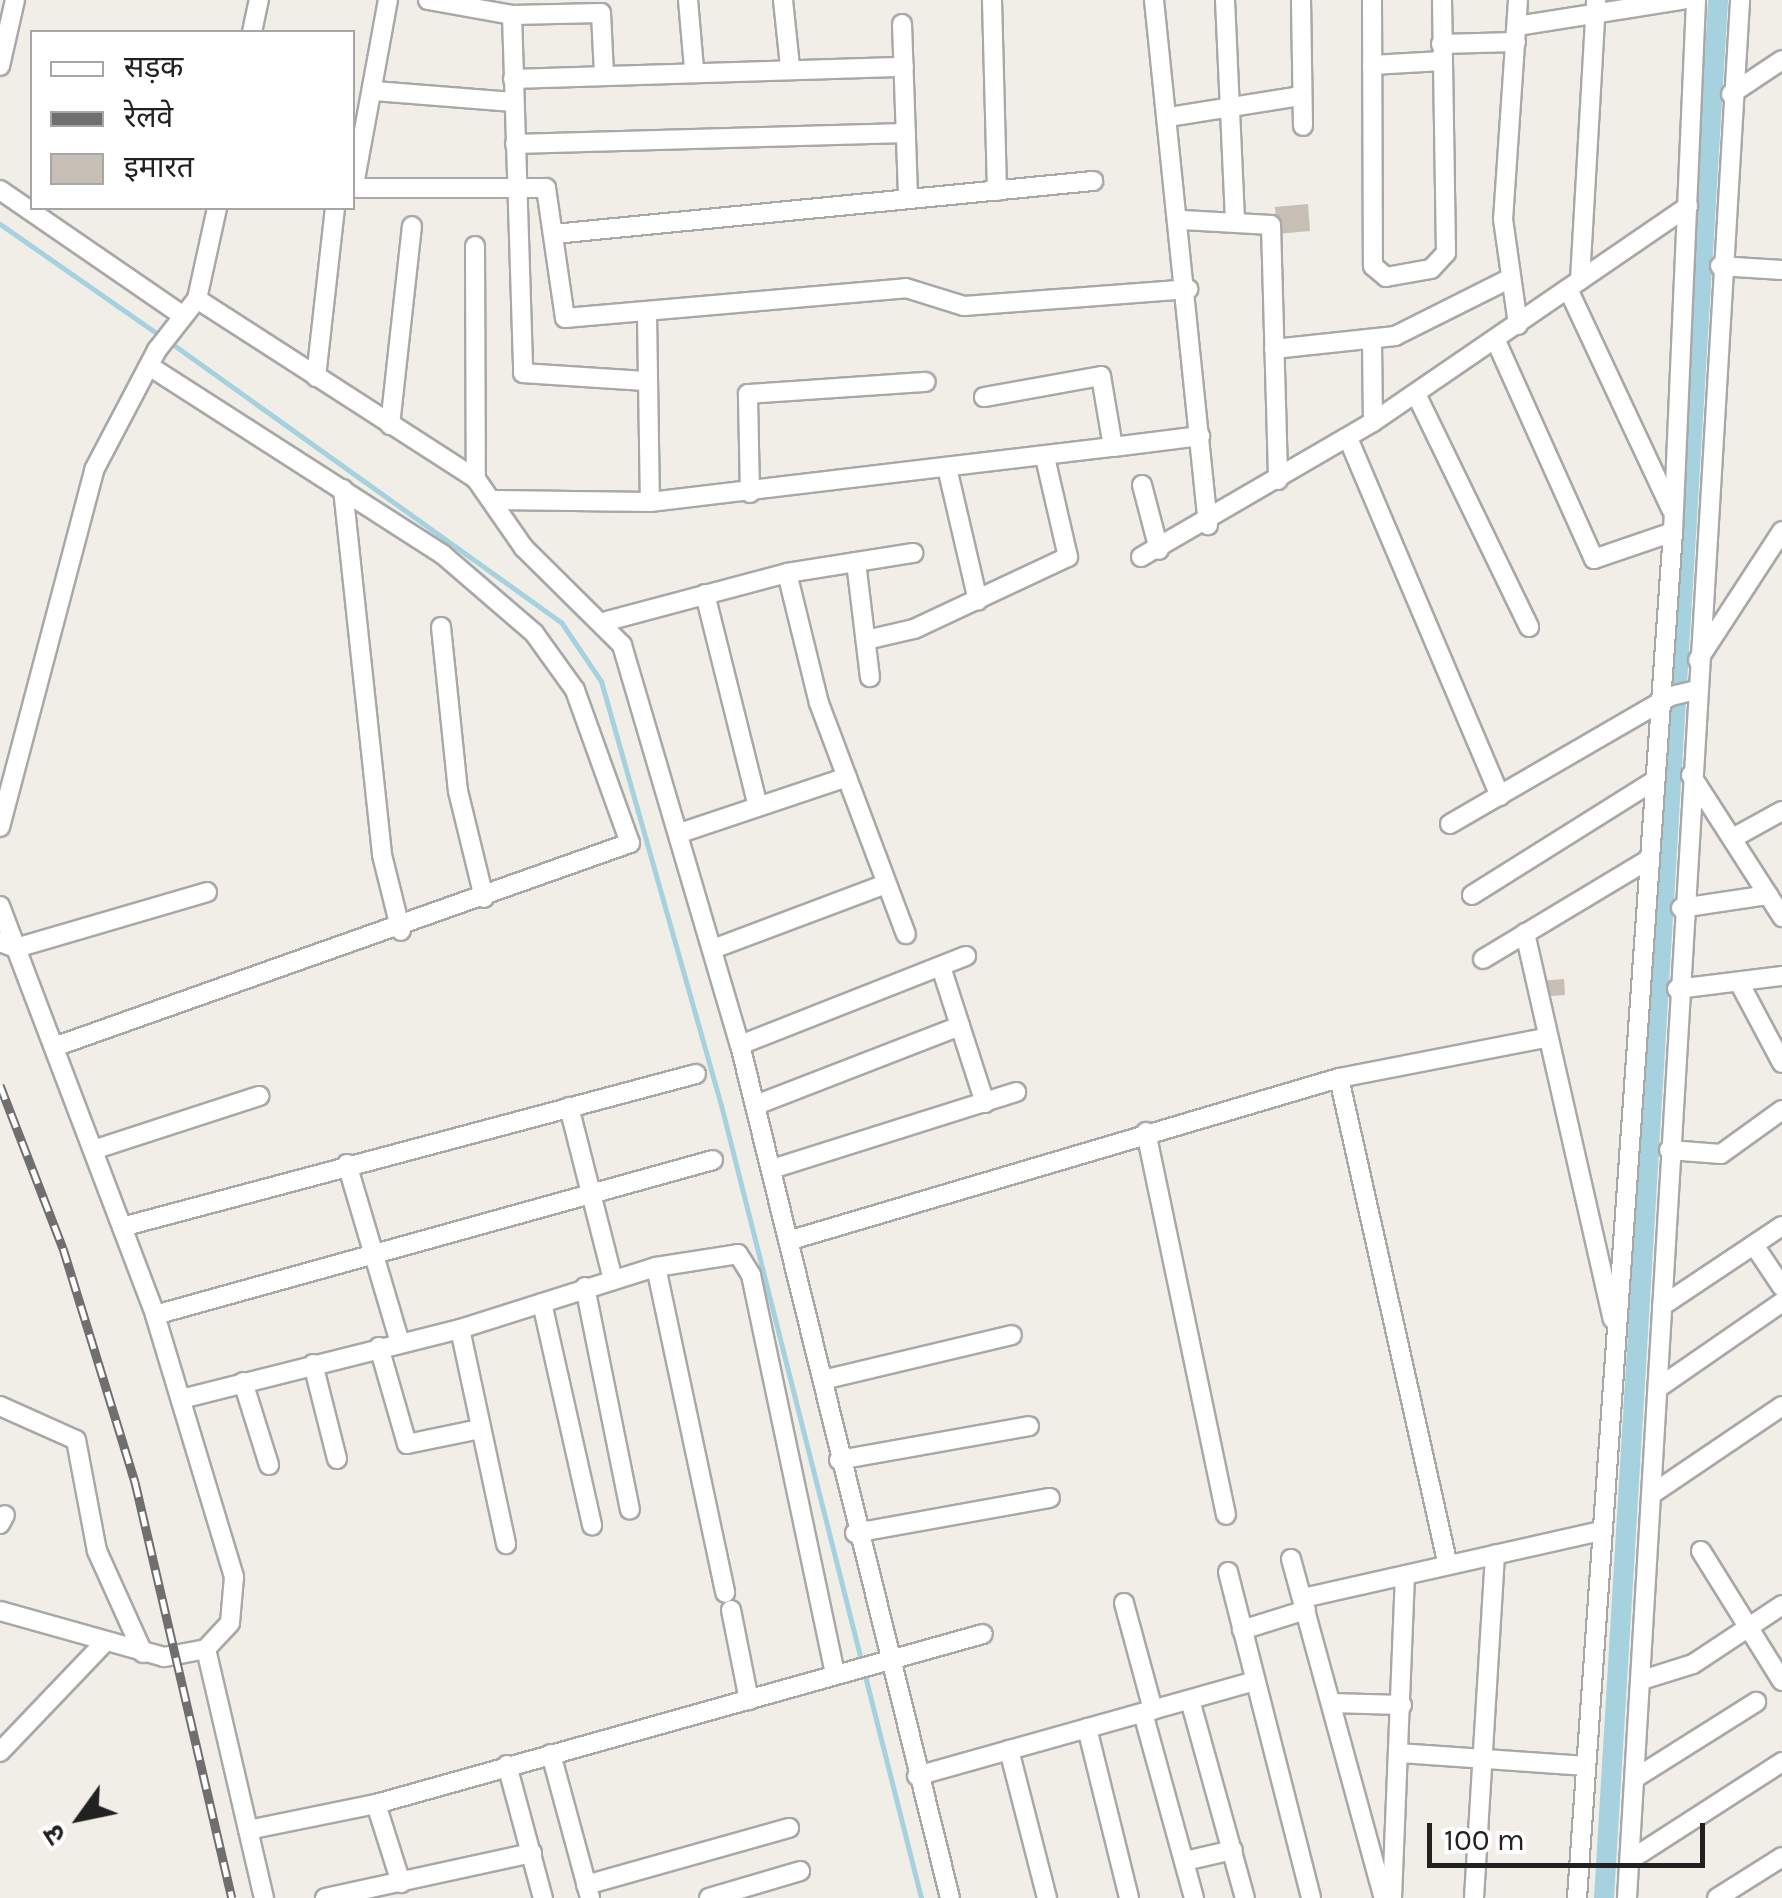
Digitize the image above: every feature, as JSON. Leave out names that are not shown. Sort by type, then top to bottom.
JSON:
[{"type":"street","points":[[0,66],[15,0]]},
{"type":"street","points":[[252,30],[258,0]]},
{"type":"street","points":[[355,178],[374,92],[388,0]]},
{"type":"street","points":[[428,0],[492,6],[512,15],[580,6],[605,18],[604,74]]},
{"type":"street","points":[[688,0],[694,68]]},
{"type":"street","points":[[783,0],[790,68]]},
{"type":"street","points":[[992,0],[996,191]]},
{"type":"street","points":[[1154,0],[1183,220],[1208,526]]},
{"type":"street","points":[[1225,0],[1235,217]]},
{"type":"street","points":[[1301,0],[1303,126]]},
{"type":"street","points":[[1372,0],[1372,266],[1386,278],[1431,269],[1446,253],[1442,0]]},
{"type":"street","points":[[1518,0],[1503,219],[1518,325]]},
{"type":"street","points":[[1372,65],[1516,34],[1595,7],[1682,0]]},
{"type":"street","points":[[1627,1898],[1637,1777],[1681,908],[1692,775],[1677,695],[1673,523],[1696,0]]},
{"type":"street","points":[[1696,664],[1740,0]]},
{"type":"street","points":[[1595,7],[1574,285],[1673,523]]},
{"type":"street","points":[[512,15],[514,185],[523,372],[648,381]]},
{"type":"street","points":[[902,24],[908,199]]},
{"type":"street","points":[[1731,94],[1782,60]]},
{"type":"street","points":[[513,79],[694,68],[904,67]]},
{"type":"street","points":[[374,92],[514,102]]},
{"type":"street","points":[[1169,117],[1300,96]]},
{"type":"street","points":[[516,144],[906,133]]},
{"type":"street","points":[[554,234],[1094,181]]},
{"type":"street","points":[[355,187],[546,188],[561,316],[647,315],[906,288],[964,306],[1188,288]]},
{"type":"street","points":[[0,190],[178,319]]},
{"type":"street","points":[[1142,485],[1150,554],[1208,526],[1373,422],[1688,206]]},
{"type":"street","points":[[0,827],[76,525],[153,358],[197,298],[218,210]]},
{"type":"street","points":[[316,377],[335,210]]},
{"type":"street","points":[[1183,220],[1235,217],[1271,225],[1278,480]]},
{"type":"street","points":[[390,425],[412,226]]},
{"type":"street","points":[[475,246],[476,479]]},
{"type":"street","points":[[1720,266],[1782,270]]},
{"type":"street","points":[[1274,349],[1372,342],[1446,318],[1510,279]]},
{"type":"street","points":[[197,298],[476,479],[496,500],[524,548],[606,621],[630,664],[740,1046],[790,1240],[855,1533],[871,1660],[917,1776],[950,1898]]},
{"type":"street","points":[[647,315],[650,502]]},
{"type":"street","points":[[1496,341],[1594,559],[1673,523]]},
{"type":"street","points":[[1372,342],[1373,422]]},
{"type":"street","points":[[54,1047],[618,855],[630,835],[552,651],[442,554],[153,358]]},
{"type":"street","points":[[984,397],[1101,376],[1112,448]]},
{"type":"street","points":[[750,493],[748,394],[926,382]]},
{"type":"street","points":[[1416,394],[1528,627]]},
{"type":"street","points":[[496,500],[650,502],[750,493],[948,472],[1200,436]]},
{"type":"street","points":[[1348,438],[1500,796]]},
{"type":"street","points":[[866,640],[978,601],[1068,557],[1046,457]]},
{"type":"street","points":[[948,472],[978,601]]},
{"type":"street","points":[[344,488],[382,855],[401,932]]},
{"type":"street","points":[[1577,1898],[1654,781],[1677,695],[1782,531]]},
{"type":"street","points":[[606,621],[787,573],[913,553]]},
{"type":"street","points":[[856,562],[870,677]]},
{"type":"street","points":[[787,573],[847,777],[883,885],[906,934]]},
{"type":"street","points":[[705,594],[758,806]]},
{"type":"street","points":[[441,627],[458,792],[484,898]]},
{"type":"street","points":[[1450,824],[1677,695]]},
{"type":"street","points":[[1692,775],[1782,917]]},
{"type":"street","points":[[680,833],[847,777]]},
{"type":"street","points":[[1472,895],[1654,781]]},
{"type":"street","points":[[1733,838],[1782,811]]},
{"type":"street","points":[[1483,959],[1646,861]]},
{"type":"street","points":[[712,949],[883,885]]},
{"type":"street","points":[[8,945],[208,892]]},
{"type":"street","points":[[1681,908],[1768,894]]},
{"type":"street","points":[[0,906],[8,945],[54,1047],[156,1315],[234,1578],[230,1623],[206,1649],[143,1653],[0,1611]]},
{"type":"street","points":[[1524,933],[1544,1038],[1617,1334]]},
{"type":"street","points":[[740,1046],[966,956]]},
{"type":"street","points":[[941,968],[985,1104]]},
{"type":"street","points":[[1677,989],[1741,986],[1782,976]]},
{"type":"street","points":[[1741,986],[1782,1063]]},
{"type":"street","points":[[756,1105],[960,1026]]},
{"type":"street","points":[[790,1240],[1339,1078],[1544,1038]]},
{"type":"street","points":[[122,1227],[696,1074]]},
{"type":"street","points":[[1339,1078],[1448,1565]]},
{"type":"street","points":[[772,1169],[1016,1092]]},
{"type":"street","points":[[93,1150],[259,1096]]},
{"type":"street","points":[[568,1106],[613,1279]]},
{"type":"street","points":[[1670,1150],[1721,1154],[1782,1110]]},
{"type":"street","points":[[1146,1132],[1226,1515]]},
{"type":"street","points":[[156,1315],[713,1160]]},
{"type":"street","points":[[347,1164],[400,1343]]},
{"type":"street","points":[[1662,1306],[1782,1226]]},
{"type":"street","points":[[1754,1244],[1782,1287]]},
{"type":"street","points":[[181,1399],[460,1329],[585,1287],[728,1250],[747,1264],[834,1670]]},
{"type":"street","points":[[656,1267],[749,1700]]},
{"type":"street","points":[[585,1287],[630,1510]]},
{"type":"street","points":[[1658,1388],[1782,1302]]},
{"type":"street","points":[[542,1303],[592,1525]]},
{"type":"street","points":[[460,1329],[506,1544]]},
{"type":"street","points":[[823,1380],[1012,1335]]},
{"type":"street","points":[[379,1348],[407,1444],[480,1429]]},
{"type":"street","points":[[313,1364],[337,1459]]},
{"type":"street","points":[[243,1382],[269,1465]]},
{"type":"street","points":[[0,1406],[76,1440],[97,1551],[143,1653]]},
{"type":"street","points":[[1652,1494],[1782,1406]]},
{"type":"street","points":[[839,1460],[1030,1426]]},
{"type":"street","points":[[855,1533],[1050,1498]]},
{"type":"street","points":[[1242,1630],[1304,1604],[1406,1574],[1600,1531]]},
{"type":"street","points":[[1701,1551],[1782,1680]]},
{"type":"street","points":[[1474,1898],[1495,1555]]},
{"type":"street","points":[[1291,1558],[1384,1898]]},
{"type":"street","points":[[1228,1572],[1311,1898]]},
{"type":"street","points":[[1392,1898],[1406,1574]]},
{"type":"street","points":[[1124,1603],[1194,1898]]},
{"type":"street","points":[[1642,1680],[1680,1670],[1782,1605]]},
{"type":"street","points":[[248,1830],[376,1804],[507,1764],[749,1700],[834,1670],[983,1634]]},
{"type":"street","points":[[0,1752],[104,1643]]},
{"type":"street","points":[[206,1649],[264,1898]]},
{"type":"street","points":[[917,1776],[1256,1682]]},
{"type":"street","points":[[1190,1700],[1245,1898]]},
{"type":"street","points":[[1332,1702],[1402,1705]]},
{"type":"street","points":[[1637,1777],[1756,1702]]},
{"type":"street","points":[[1087,1728],[1128,1898]]},
{"type":"street","points":[[1009,1750],[1047,1898]]},
{"type":"street","points":[[551,1754],[588,1892],[790,1828]]},
{"type":"street","points":[[1399,1754],[1585,1766]]},
{"type":"street","points":[[1630,1860],[1782,1762]]},
{"type":"street","points":[[507,1764],[543,1898]]},
{"type":"street","points":[[376,1804],[401,1882]]},
{"type":"street","points":[[1186,1861],[1233,1850]]},
{"type":"street","points":[[326,1898],[532,1854]]},
{"type":"street","points":[[1716,1898],[1782,1857]]},
{"type":"street","points":[[709,1898],[800,1872]]},
{"type":"building","points":[[1308,204],[1310,231],[1277,234],[1275,207]]},
{"type":"building","points":[[1564,979],[1565,995],[1538,997],[1538,981]]},
{"type":"waterway","points":[[1604,1898],[1718,0]]},
{"type":"waterway","points":[[0,224],[162,337]]},
{"type":"waterway","points":[[171,343],[561,622],[601,681],[721,1105],[921,1898]]},
{"type":"railway","points":[[0,1085],[63,1248],[135,1482],[232,1898]]}]
